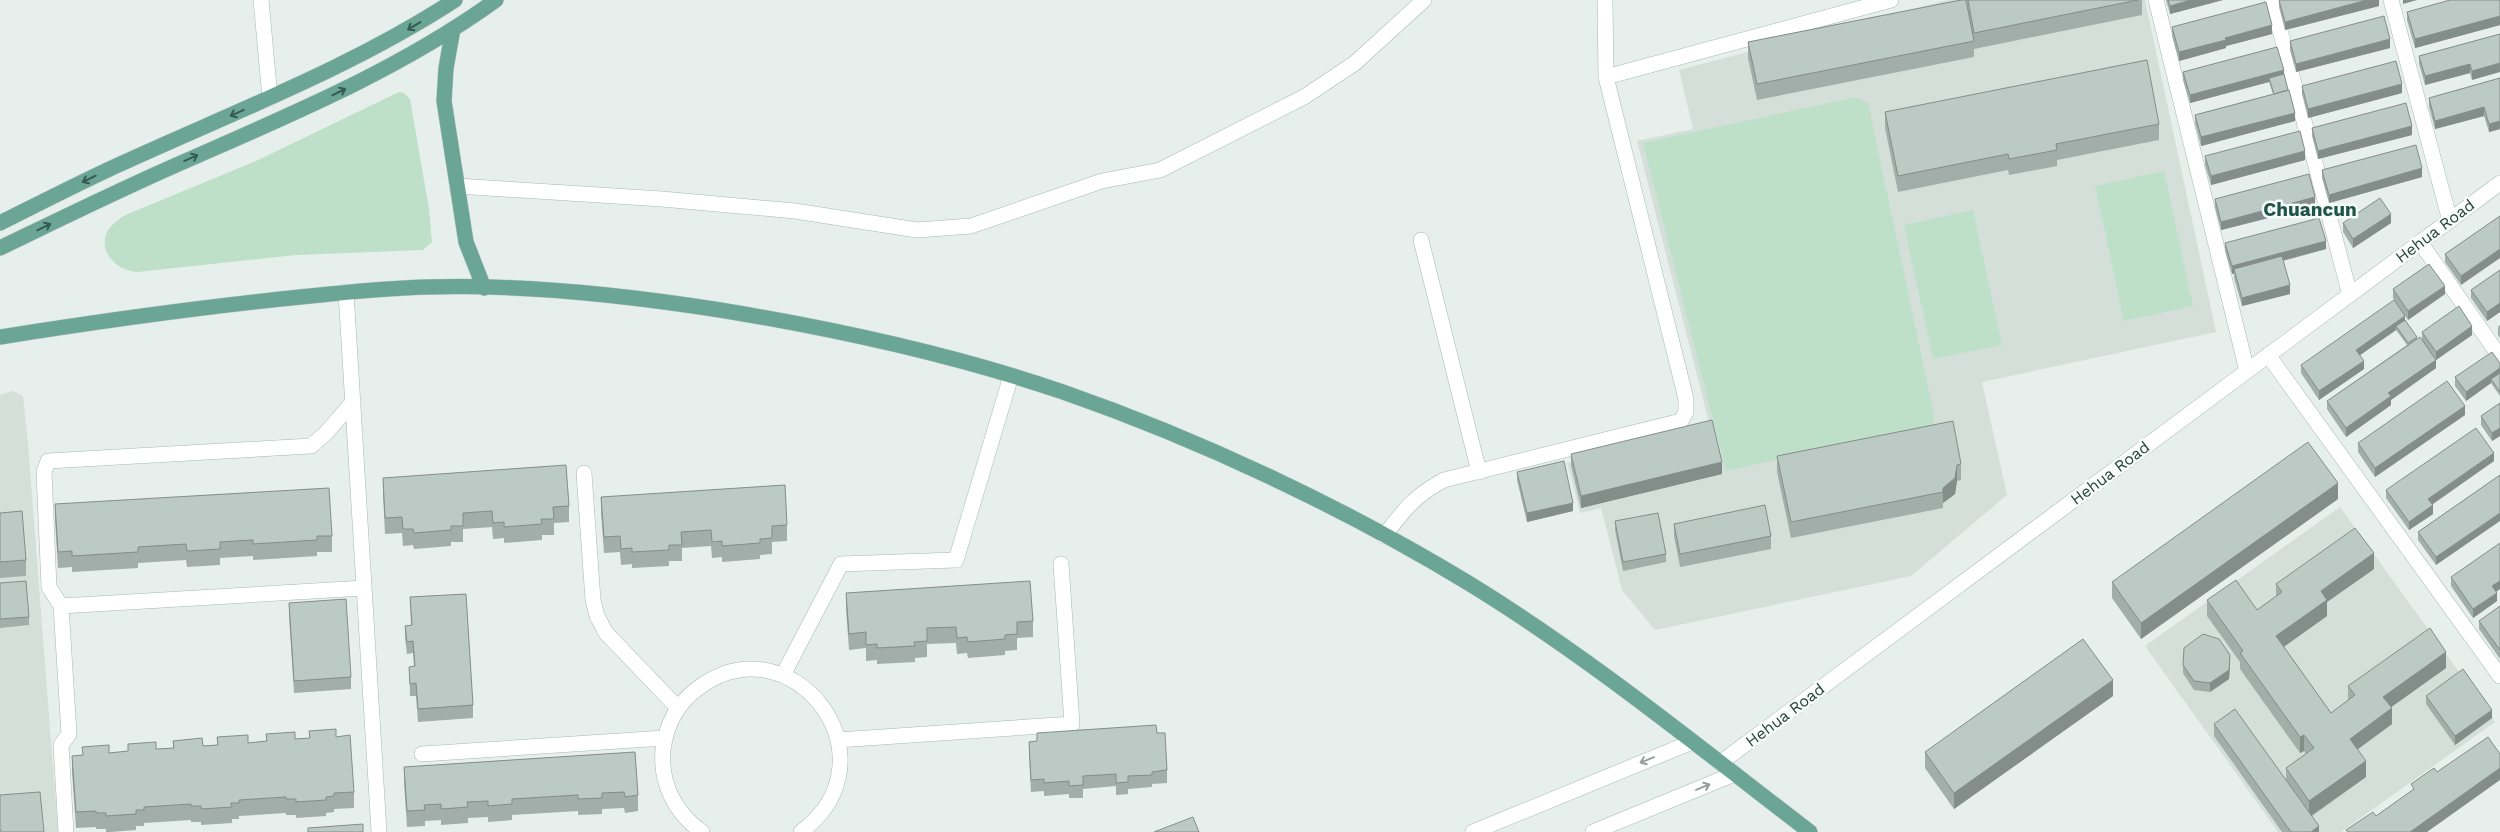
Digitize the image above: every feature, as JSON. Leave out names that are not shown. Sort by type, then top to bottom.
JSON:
[{"type":"main road","points":[[0,223],[115,166],[331,70],[405,32],[456,0]]},
{"type":"main road","points":[[0,248],[125,188],[341,91],[424,47],[496,0]]},
{"type":"main road","points":[[452,29],[446,68],[444,101],[466,242],[484,288]]},
{"type":"main road","points":[[0,337],[168,311],[346,292],[426,287],[561,291],[662,301],[783,320],[887,342],[1064,392],[1168,433],[1298,490],[1468,583],[1525,620],[1692,742],[1810,832]]},
{"type":"street","points":[[261,0],[270,98]]},
{"type":"street","points":[[457,186],[795,211],[917,230],[971,226],[1102,181],[1160,170],[1304,97],[1355,63],[1424,0]]},
{"type":"street","points":[[1384,536],[1411,502],[1423,491],[1444,480],[1681,421],[1686,412],[1686,399],[1606,77],[1605,0]]},
{"type":"street","points":[[1606,77],[1891,0]]},
{"type":"street","points":[[2156,0],[2247,371]]},
{"type":"street","points":[[2272,0],[2350,295]]},
{"type":"street","points":[[2391,0],[2450,221]]},
{"type":"street","name":"Hehua Road","points":[[1720,763],[2500,183]]},
{"type":"street","points":[[1421,240],[1479,472]]},
{"type":"street","points":[[2420,242],[2500,356]]},
{"type":"street","points":[[346,292],[379,832]]},
{"type":"street","points":[[2268,355],[2500,676]]},
{"type":"street","points":[[783,676],[841,564],[956,560],[1011,376]]},
{"type":"street","points":[[66,832],[61,745],[69,734],[61,606],[49,587],[44,472],[48,461],[311,446],[326,433],[353,402]]},
{"type":"street","points":[[584,473],[593,600],[597,616],[606,633],[678,708]]},
{"type":"street","points":[[838,740],[1072,724],[1061,564]]},
{"type":"street","points":[[61,606],[364,588]]},
{"type":"street","points":[[702,832],[680,812],[670,796],[664,778],[662,760],[665,738],[678,708],[690,694],[720,676],[752,670],[783,676],[811,692],[831,718],[838,740],[841,764],[832,795],[823,811],[801,832]]},
{"type":"street","points":[[422,754],[665,738]]},
{"type":"street","points":[[1473,832],[1692,742]]},
{"type":"street","points":[[1594,832],[1734,774]]},
{"type":"shaded area","points":[[1947,0],[2145,0],[2216,332],[1982,382],[2007,495],[1911,576],[1655,630],[1622,590],[1601,508],[1580,513],[1567,463],[1710,426],[1637,141],[1693,129],[1679,70]]},
{"type":"shaded area","points":[[13,391],[23,396],[28,444],[58,832],[0,832],[0,395]]},
{"type":"shaded area","points":[[2340,507],[2495,722],[2341,832],[2278,832],[2145,646]]},
{"type":"green space","points":[[399,92],[404,93],[410,99],[429,209],[432,242],[423,250],[296,255],[137,272],[130,271],[116,264],[107,253],[105,238],[108,230],[123,216],[256,161]]},
{"type":"green space","points":[[1856,97],[1868,103],[1934,415],[1934,425],[1726,471],[1643,143]]},
{"type":"green space","points":[[2164,171],[2193,306],[2124,321],[2095,186]]},
{"type":"green space","points":[[1973,210],[2002,345],[1933,359],[1904,225]]},
{"type":"building","points":[[1966,0],[1974,41],[1757,84],[1748,42]]},
{"type":"building","points":[[1968,0],[2138,0],[1974,33]]},
{"type":"building","points":[[2168,0],[2191,0],[2170,6]]},
{"type":"building","points":[[2279,0],[2367,0],[2285,22]]},
{"type":"building","points":[[2450,0],[2500,0],[2500,16],[2415,39],[2407,12]]},
{"type":"building","points":[[2266,2],[2272,25],[2225,38],[2226,40],[2179,52],[2172,27]]},
{"type":"building","points":[[2384,16],[2390,39],[2296,64],[2290,41]]},
{"type":"building","points":[[2500,34],[2500,63],[2472,71],[2470,64],[2425,76],[2419,56]]},
{"type":"building","points":[[2277,47],[2284,70],[2190,95],[2183,72]]},
{"type":"building","points":[[2147,60],[2159,124],[2056,144],[2057,150],[2009,159],[2008,154],[1898,176],[1885,112]]},
{"type":"building","points":[[2396,61],[2402,84],[2308,109],[2302,86]]},
{"type":"building","points":[[2284,74],[2288,90],[2274,94],[2269,78]]},
{"type":"building","points":[[2500,78],[2500,121],[2489,124],[2484,107],[2435,121],[2429,98]]},
{"type":"building","points":[[2289,90],[2295,113],[2201,137],[2195,115]]},
{"type":"building","points":[[2406,103],[2412,126],[2318,151],[2312,128]]},
{"type":"building","points":[[2300,131],[2305,151],[2211,176],[2205,156]]},
{"type":"building","points":[[2416,145],[2422,168],[2329,195],[2322,170]]},
{"type":"building","points":[[2309,174],[2315,197],[2221,222],[2215,199]]},
{"type":"building","points":[[2380,198],[2391,214],[2353,239],[2343,223]]},
{"type":"building","points":[[2500,216],[2500,249],[2461,276],[2445,254]]},
{"type":"building","points":[[2319,218],[2326,241],[2232,266],[2225,243]]},
{"type":"building","points":[[2282,256],[2290,285],[2242,298],[2234,269]]},
{"type":"building","points":[[2429,264],[2445,286],[2408,311],[2393,289]]},
{"type":"building","points":[[2500,270],[2500,303],[2487,312],[2471,290]]},
{"type":"building","points":[[2394,300],[2405,316],[2356,350],[2364,361],[2319,391],[2301,365]]},
{"type":"building","points":[[2459,306],[2472,326],[2436,352],[2422,332]]},
{"type":"building","points":[[2405,320],[2417,337],[2408,343],[2396,326]]},
{"type":"building","points":[[2420,337],[2436,360],[2388,393],[2391,396],[2346,428],[2327,401]]},
{"type":"building","points":[[2492,352],[2500,363],[2500,368],[2466,392],[2455,377]]},
{"type":"building","points":[[2500,373],[2500,392],[2491,379]]},
{"type":"building","points":[[2447,381],[2465,406],[2375,468],[2358,443]]},
{"type":"building","points":[[2500,403],[2500,428],[2492,433],[2481,416]]},
{"type":"building","points":[[1712,420],[1722,462],[1581,496],[1571,454]]},
{"type":"building","points":[[1953,421],[1961,464],[1957,465],[1955,478],[1943,488],[1943,492],[1791,522],[1777,456]]},
{"type":"building","points":[[2476,428],[2494,453],[2428,499],[2433,505],[2409,522],[2386,490]]},
{"type":"building","points":[[2308,442],[2338,483],[2141,623],[2112,582]]},
{"type":"building","points":[[1564,461],[1573,503],[1527,513],[1517,472]]},
{"type":"building","points":[[566,465],[569,506],[553,507],[554,519],[541,519],[542,524],[504,527],[504,522],[493,523],[492,511],[463,513],[463,526],[451,526],[451,530],[414,533],[413,529],[403,529],[402,517],[385,518],[383,478]]},
{"type":"building","points":[[2500,475],[2500,513],[2436,557],[2418,532]]},
{"type":"building","points":[[785,485],[787,525],[772,526],[772,538],[760,539],[760,543],[722,546],[722,541],[712,542],[711,530],[681,532],[682,545],[669,545],[669,550],[632,552],[632,548],[621,549],[620,536],[604,537],[601,497]]},
{"type":"building","points":[[329,488],[332,536],[317,536],[317,540],[253,544],[253,540],[220,542],[220,549],[187,551],[186,544],[138,547],[138,552],[72,556],[72,551],[58,552],[55,504]]},
{"type":"building","points":[[1765,505],[1771,536],[1680,554],[1674,524]]},
{"type":"building","points":[[22,511],[26,560],[0,562],[0,513]]},
{"type":"building","points":[[1658,513],[1666,554],[1623,562],[1615,521]]},
{"type":"building","points":[[2355,528],[2374,553],[2321,591],[2327,600],[2276,636],[2331,713],[2355,695],[2348,686],[2430,628],[2446,652],[2383,697],[2392,708],[2350,739],[2366,761],[2309,801],[2286,768],[2314,748],[2304,735],[2300,737],[2240,653],[2243,651],[2207,600],[2236,580],[2257,610],[2282,592],[2276,584]]},
{"type":"building","points":[[2500,543],[2500,581],[2492,586],[2497,593],[2473,609],[2451,577]]},
{"type":"building","points":[[26,581],[29,617],[0,619],[0,583]]},
{"type":"building","points":[[1030,581],[1033,621],[1017,622],[1017,634],[1005,635],[1005,639],[968,642],[967,637],[957,638],[956,627],[927,628],[927,641],[914,642],[915,646],[877,648],[877,644],[866,645],[866,632],[849,634],[846,593]]},
{"type":"building","points":[[466,594],[473,705],[418,709],[416,683],[410,684],[409,667],[415,666],[413,641],[407,642],[405,626],[412,625],[410,597]]},
{"type":"building","points":[[346,599],[351,677],[294,681],[289,603]]},
{"type":"building","points":[[2500,606],[2500,650],[2479,621]]},
{"type":"building","points":[[2203,634],[2219,639],[2230,655],[2229,670],[2210,683],[2194,681],[2183,665],[2184,648]]},
{"type":"building","points":[[2083,639],[2113,680],[1954,793],[1925,752]]},
{"type":"building","points":[[2463,669],[2492,710],[2455,736],[2426,696]]},
{"type":"building","points":[[2235,709],[2319,826],[2311,832],[2291,832],[2214,724]]},
{"type":"building","points":[[1156,725],[1157,733],[1165,733],[1167,770],[1152,772],[1152,775],[1128,776],[1128,782],[1116,783],[1116,774],[1083,776],[1083,785],[1069,786],[1069,781],[1044,783],[1044,779],[1031,780],[1029,742],[1037,741],[1037,733]]},
{"type":"building","points":[[336,729],[336,737],[350,735],[354,792],[334,793],[334,796],[326,797],[326,800],[296,802],[296,799],[286,799],[286,797],[239,800],[239,803],[231,803],[232,807],[201,809],[201,806],[191,806],[191,804],[144,807],[144,810],[136,810],[136,814],[106,816],[106,813],[96,813],[96,811],[76,812],[72,756],[83,755],[82,747],[109,745],[109,753],[128,751],[128,744],[156,742],[156,749],[174,748],[173,741],[202,738],[203,746],[218,745],[217,737],[248,735],[248,743],[267,741],[266,734],[295,732],[295,739],[310,738],[309,731]]},
{"type":"building","points":[[2488,737],[2500,754],[2500,768],[2410,832],[2348,832],[2346,830],[2373,812],[2376,816],[2414,789],[2411,784],[2434,768],[2437,772]]},
{"type":"building","points":[[635,752],[638,795],[625,797],[624,792],[602,793],[602,798],[578,799],[578,795],[512,799],[512,804],[488,806],[488,801],[467,802],[468,807],[441,809],[441,804],[424,805],[425,810],[407,811],[404,767]]},
{"type":"building","points":[[40,792],[44,832],[1,832],[0,795]]},
{"type":"building","points":[[1193,817],[1199,832],[1154,832]]},
{"type":"building","points":[[363,824],[363,832],[308,832],[308,828]]},
{"type":"district","name":"Chuancun","points":[[2310,209]]}]
